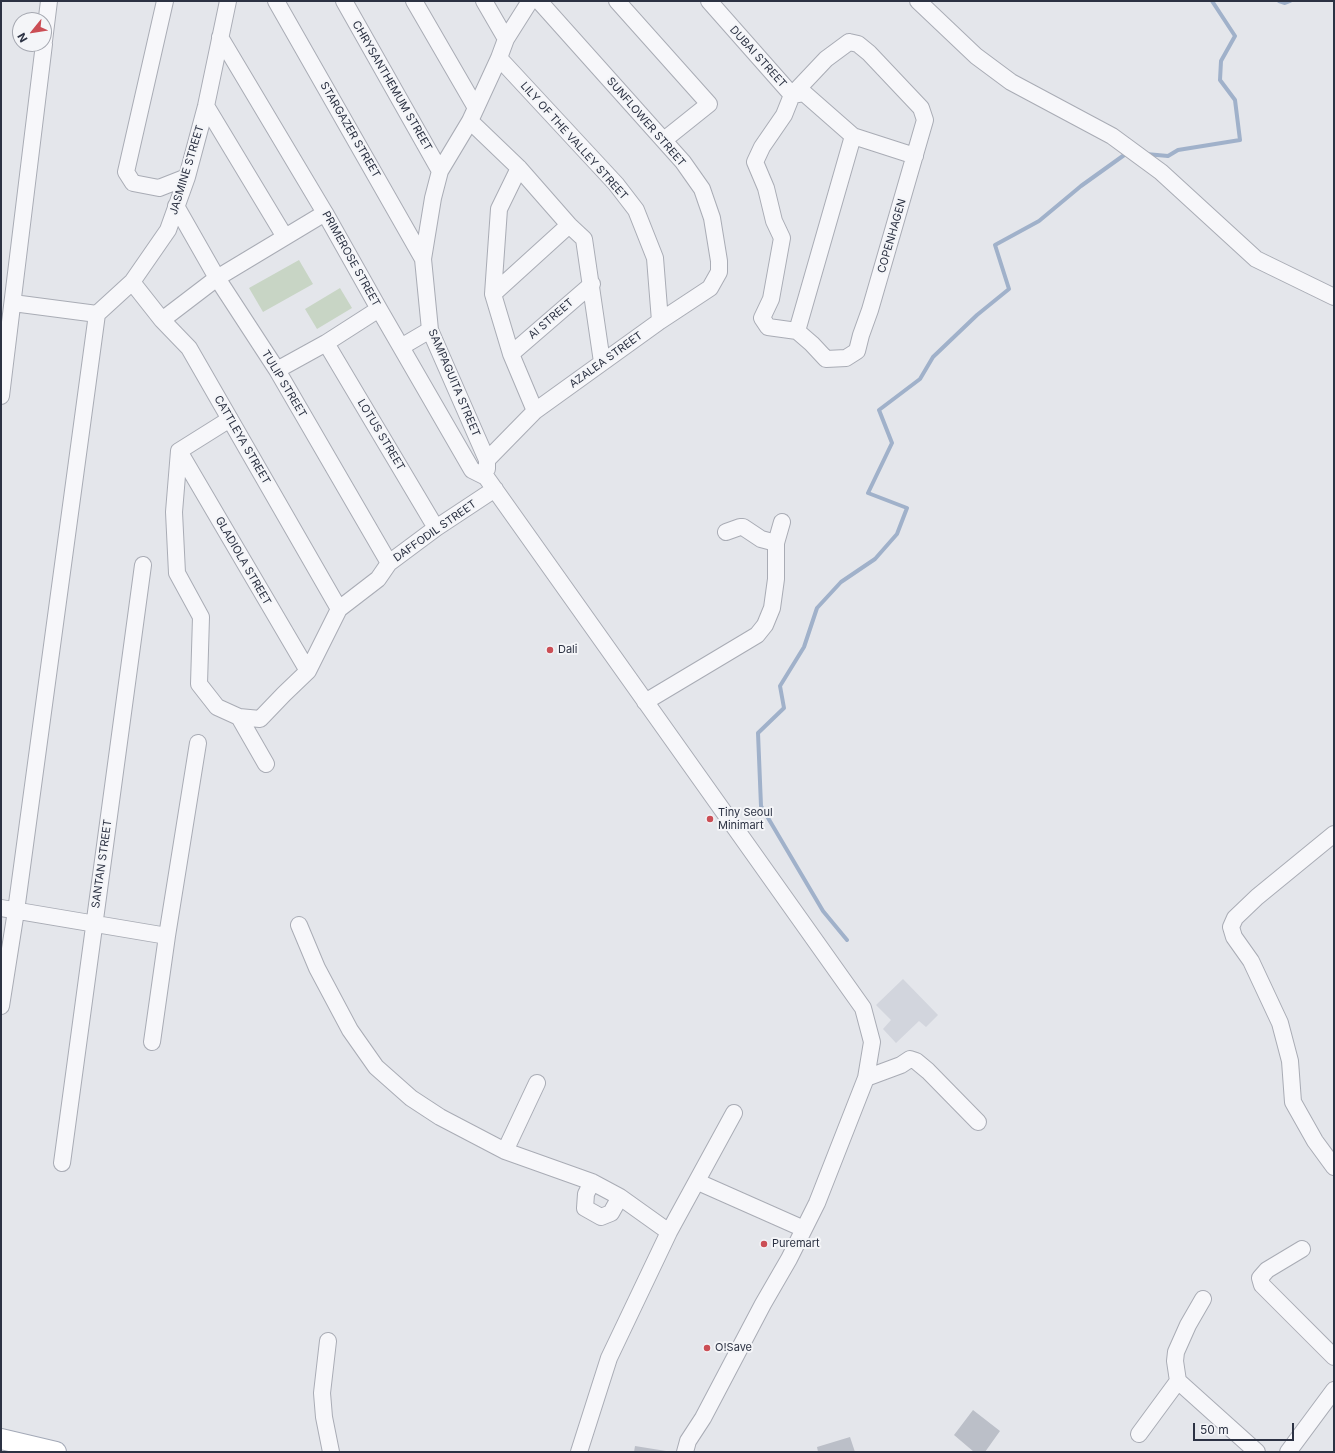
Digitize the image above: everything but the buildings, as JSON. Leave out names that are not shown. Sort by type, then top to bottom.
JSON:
[{"type":"main road","points":[[1,1439],[56,1452]]},
{"type":"street","points":[[48,12],[49,1]]},
{"type":"street","points":[[165,1],[126,172],[133,183],[159,188],[186,177]]},
{"type":"street","name":"JASMINE STREET","points":[[98,314],[132,282],[168,230],[186,177],[206,106],[228,1]]},
{"type":"street","name":"STARGAZER STREET","points":[[276,1],[423,258]]},
{"type":"street","name":"CHRYSANTHEMUM STREET","points":[[344,1],[440,171]]},
{"type":"street","points":[[414,1],[473,115],[569,225],[584,239],[592,284],[602,362]]},
{"type":"street","points":[[484,1],[506,39]]},
{"type":"street","name":"SAMPAGUITA STREET","points":[[491,483],[487,460],[430,330],[423,258],[433,198],[440,171],[473,115],[506,39],[530,1]]},
{"type":"street","name":"SUNFLOWER STREET","points":[[539,1],[664,140],[683,162],[702,189],[712,218],[719,261]]},
{"type":"street","points":[[617,1],[709,104],[664,140]]},
{"type":"street","name":"DUBAI STREET","points":[[709,1],[792,95],[804,93],[853,136],[915,156]]},
{"type":"street","points":[[918,1],[976,56],[1011,82],[1112,136],[1161,172],[1256,259],[1295,279],[1334,296]]},
{"type":"street","name":"PRIMEROSE STREET","points":[[220,37],[325,213],[379,310],[472,470],[491,483]]},
{"type":"street","name":"COPENHAGEN","points":[[792,95],[826,59],[849,42],[858,44],[869,53],[921,108],[926,120],[857,351],[846,358],[826,359],[797,331]]},
{"type":"street","points":[[1,396],[43,52]]},
{"type":"street","name":"LILY OF THE VALLEY STREET","points":[[499,58],[616,184],[636,210],[655,258],[660,321]]},
{"type":"street","points":[[792,95],[784,115],[762,147],[755,162],[766,188],[774,221],[782,238],[771,299],[762,318],[768,327],[797,331],[853,136]]},
{"type":"street","points":[[206,106],[285,237]]},
{"type":"street","points":[[519,168],[499,209],[493,294],[511,354],[535,411]]},
{"type":"street","name":"TULIP STREET","points":[[176,206],[217,278],[276,370],[389,563]]},
{"type":"street","points":[[162,320],[217,278],[325,213]]},
{"type":"street","points":[[493,294],[569,225]]},
{"type":"street","name":"AZALEA STREET","points":[[487,460],[535,411],[660,321],[710,288],[719,272],[719,261]]},
{"type":"street","name":"CATTLEYA STREET","points":[[132,282],[162,320],[189,348],[338,609]]},
{"type":"street","name":"AI STREET","points":[[511,354],[592,284]]},
{"type":"street","points":[[1,1006],[8,910],[98,314],[13,303]]},
{"type":"street","points":[[276,370],[326,343],[379,310]]},
{"type":"street","points":[[401,347],[430,330]]},
{"type":"street","name":"LOTUS STREET","points":[[326,343],[436,528]]},
{"type":"street","points":[[179,451],[230,419]]},
{"type":"street","name":"DAFFODIL STREET","points":[[179,451],[174,512],[177,573],[201,617],[199,684],[217,707],[240,717],[260,719],[308,671],[338,609],[378,580],[389,563],[436,528],[491,483]]},
{"type":"street","name":"GLADIOLA STREET","points":[[179,451],[308,671]]},
{"type":"street","points":[[491,483],[863,1008],[872,1042],[866,1078],[817,1203],[789,1259],[763,1304],[707,1411],[688,1441],[685,1452]]},
{"type":"street","points":[[645,702],[757,635],[765,625],[772,608],[776,579],[776,543],[782,522]]},
{"type":"street","points":[[726,532],[743,527],[761,539],[776,543]]},
{"type":"street","name":"SANTAN STREET","points":[[62,1163],[143,565]]},
{"type":"street","points":[[240,717],[266,764]]},
{"type":"street","points":[[152,1042],[167,936],[198,743]]},
{"type":"street","points":[[1334,834],[1257,897],[1235,918],[1231,927],[1234,936],[1251,961],[1280,1023],[1290,1061],[1293,1102],[1315,1141],[1334,1167]]},
{"type":"street","points":[[8,910],[167,936]]},
{"type":"street","points":[[300,925],[317,968],[350,1030],[376,1068],[417,1102],[440,1116],[505,1151],[592,1182],[620,1197],[669,1232]]},
{"type":"street","points":[[866,1078],[901,1065],[910,1059],[916,1061],[928,1071],[978,1122]]},
{"type":"street","points":[[505,1151],[537,1083]]},
{"type":"street","points":[[579,1452],[609,1358],[669,1232],[698,1182],[734,1113]]},
{"type":"street","points":[[592,1182],[586,1194],[585,1208],[601,1216],[611,1212],[620,1197]]},
{"type":"street","points":[[698,1182],[804,1229]]},
{"type":"street","points":[[1302,1249],[1267,1270],[1260,1278],[1262,1285],[1334,1357]]},
{"type":"street","points":[[1203,1299],[1188,1325],[1176,1352],[1175,1361],[1178,1381],[1257,1452]]},
{"type":"street","points":[[328,1341],[322,1392],[324,1417],[331,1452]]},
{"type":"street","points":[[1139,1434],[1178,1381]]},
{"type":"street","points":[[1288,1452],[1334,1390]]},
{"type":"shaded area","points":[[903,979],[938,1015],[926,1027],[919,1021],[896,1043],[883,1029],[891,1020],[876,1005]]},
{"type":"green space","points":[[299,260],[313,284],[263,312],[249,288]]},
{"type":"green space","points":[[340,288],[352,308],[317,329],[305,309]]},
{"type":"waterway","points":[[1146,154],[1168,156],[1178,150],[1240,140],[1235,100],[1220,80],[1221,61],[1235,36],[1212,1]]},
{"type":"waterway","points":[[1279,1],[1285,3],[1290,1]]},
{"type":"waterway","points":[[847,940],[823,911],[761,806],[758,733],[784,708],[780,686],[804,647],[817,608],[841,582],[875,559],[897,534],[907,508],[868,493],[892,443],[879,410],[920,379],[933,357],[977,315],[1009,289],[995,245],[1039,221],[1081,186],[1127,153]]},
{"type":"place","name":"Dali","points":[[550,650]]},
{"type":"place","name":"Tiny Seoul Minimart","points":[[710,819]]},
{"type":"place","name":"Puremart","points":[[764,1244]]},
{"type":"place","name":"O!Save","points":[[707,1348]]}]
